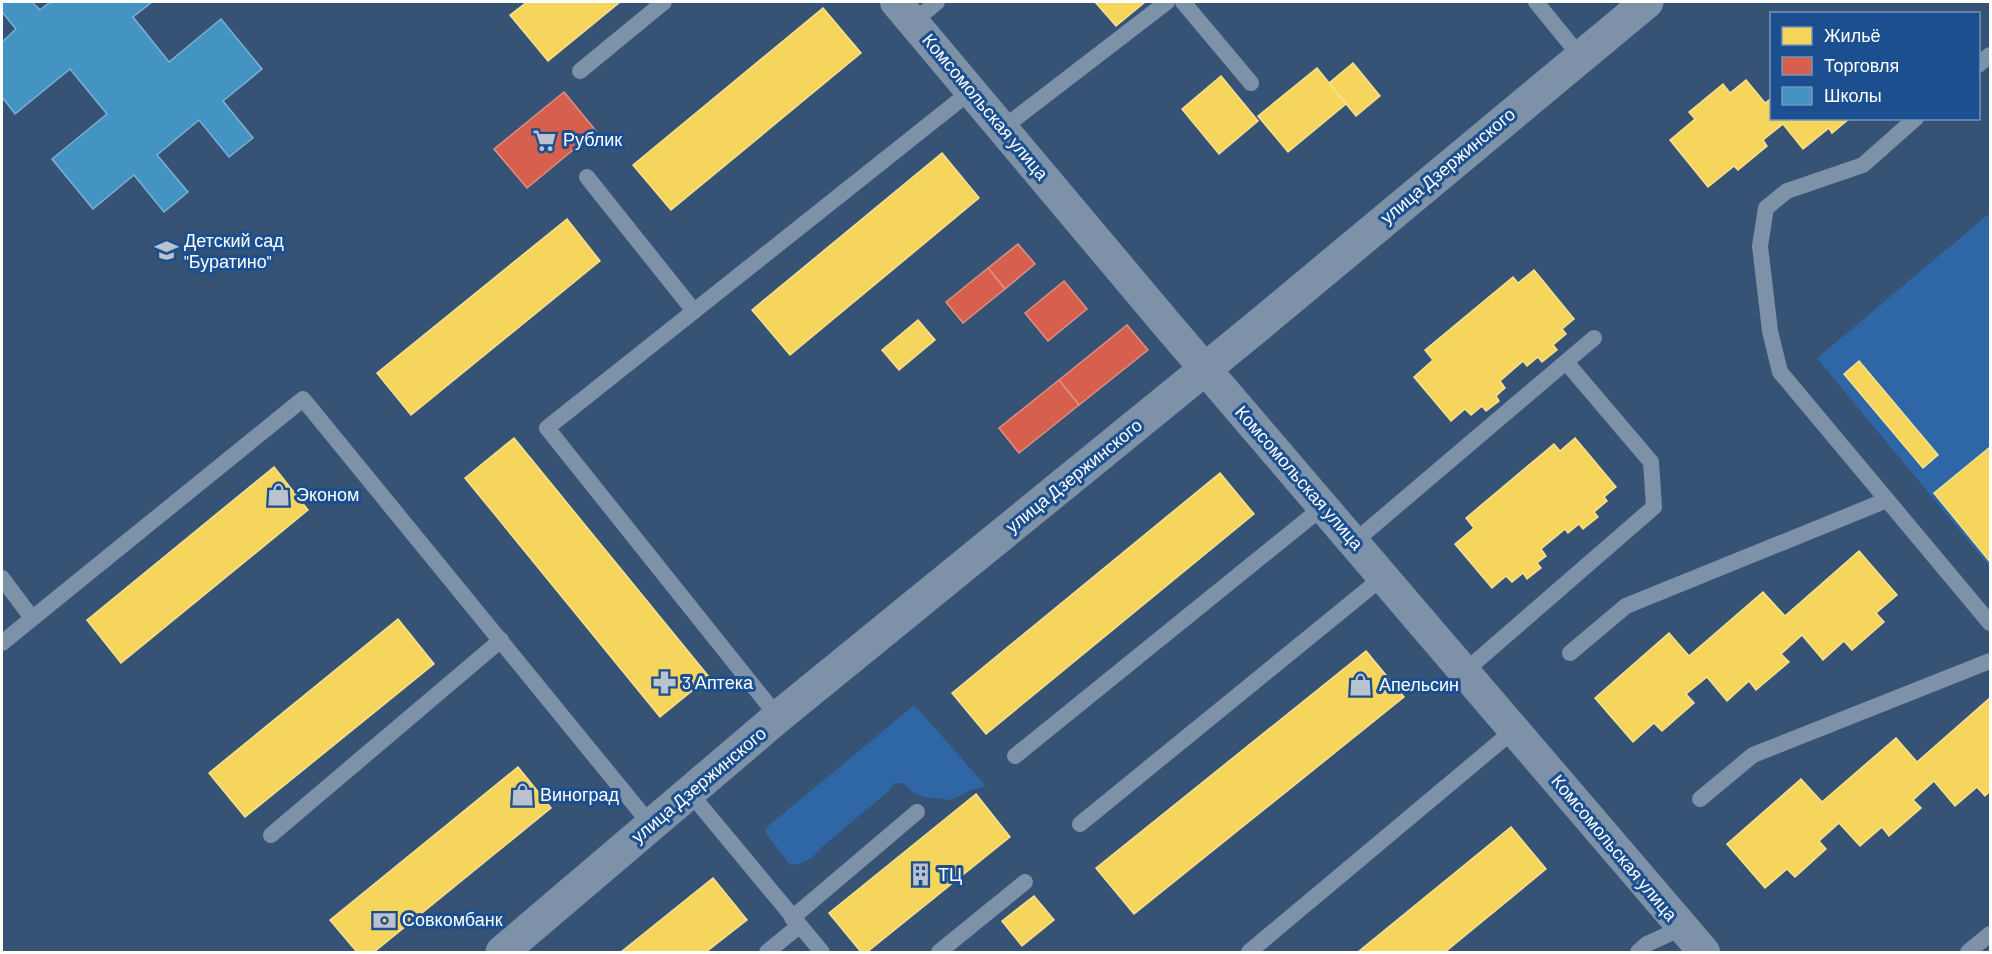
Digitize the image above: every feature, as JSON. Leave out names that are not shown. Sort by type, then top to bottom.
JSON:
[{"type":"street","name":"улица Дзержинского","points":[[502,952],[778,717],[1253,330],[1647,2]]},
{"type":"street","name":"Комсомольская улица","points":[[904,12],[1704,952]]},
{"type":"lane","points":[[580,71],[664,2]]},
{"type":"lane","points":[[904,12],[937,2]]},
{"type":"lane","points":[[1003,128],[1167,2]]},
{"type":"lane","points":[[1183,2],[1251,82]]},
{"type":"lane","points":[[1536,2],[1580,57]]},
{"type":"lane","points":[[778,717],[547,428],[971,91]]},
{"type":"lane","points":[[1914,120],[1863,165],[1787,191],[1766,208],[1760,246],[1770,331],[1780,372],[1990,623]]},
{"type":"lane","points":[[587,177],[694,311]]},
{"type":"lane","points":[[1354,542],[1594,338]]},
{"type":"lane","points":[[1464,672],[1654,507],[1651,462],[1566,362]]},
{"type":"lane","points":[[2,644],[303,399],[651,825]]},
{"type":"lane","points":[[1570,653],[1626,606],[1887,500]]},
{"type":"lane","points":[[1015,756],[1324,506]]},
{"type":"lane","points":[[1080,824],[1383,577]]},
{"type":"lane","points":[[2,578],[32,618]]},
{"type":"lane","points":[[271,835],[501,640]]},
{"type":"lane","points":[[1700,799],[1753,755],[1990,662]]},
{"type":"lane","points":[[1249,952],[1514,730]]},
{"type":"lane","points":[[690,793],[822,952]]},
{"type":"lane","points":[[767,952],[796,922],[917,812]]},
{"type":"lane","points":[[939,952],[1024,882]]},
{"type":"lane","points":[[1638,952],[1647,944],[1682,928]]},
{"type":"lane","points":[[1968,952],[1990,934]]},
{"type":"shaded area","points":[[1990,213],[1990,567],[1817,358]]},
{"type":"shaded area","points":[[913,706],[986,786],[971,790],[951,800],[924,797],[914,793],[903,783],[894,783],[890,790],[811,858],[799,864],[790,865],[765,832],[766,828]]},
{"type":"building: Жильё","points":[[527,2],[620,2],[548,61],[510,15]]},
{"type":"building: Жильё","points":[[1095,2],[1145,2],[1116,26]]},
{"type":"building: Жильё","points":[[823,8],[861,53],[671,210],[633,165]]},
{"type":"building: Жильё","points":[[1353,63],[1380,96],[1356,116],[1329,83]]},
{"type":"building: Жильё","points":[[1317,68],[1346,104],[1288,152],[1258,116]]},
{"type":"building: Жильё","points":[[1221,76],[1258,121],[1219,154],[1182,109]]},
{"type":"building: Жильё","points":[[1746,80],[1765,103],[1770,99],[1770,120],[1848,120],[1832,133],[1829,128],[1803,149],[1783,124],[1763,140],[1767,146],[1738,170],[1734,166],[1708,187],[1670,140],[1695,119],[1689,112],[1723,84],[1730,93]]},
{"type":"building: Жильё","points":[[942,153],[979,198],[790,355],[752,310]]},
{"type":"building: Жильё","points":[[567,219],[600,261],[411,415],[377,373]]},
{"type":"building: Жильё","points":[[1534,270],[1574,319],[1562,329],[1566,334],[1553,345],[1557,350],[1542,362],[1538,357],[1527,366],[1523,361],[1500,381],[1505,388],[1496,396],[1499,401],[1486,411],[1482,406],[1471,415],[1465,409],[1451,421],[1414,377],[1433,360],[1425,350],[1513,277],[1518,283]]},
{"type":"building: Жильё","points":[[918,320],[935,340],[899,370],[882,350]]},
{"type":"building: Жильё","points":[[1859,361],[1938,455],[1923,468],[1844,374]]},
{"type":"building: Жильё","points":[[514,438],[709,677],[660,717],[465,478]]},
{"type":"building: Жильё","points":[[1575,438],[1616,487],[1604,497],[1607,501],[1594,512],[1598,517],[1583,529],[1579,524],[1568,533],[1565,529],[1541,549],[1546,556],[1537,563],[1541,568],[1527,579],[1523,573],[1512,582],[1506,576],[1492,588],[1455,544],[1474,528],[1466,518],[1554,444],[1560,451]]},
{"type":"building: Жильё","points":[[1990,447],[1990,562],[1934,493]]},
{"type":"building: Жильё","points":[[274,467],[308,510],[121,663],[87,620]]},
{"type":"building: Жильё","points":[[1220,473],[1254,514],[986,734],[952,693]]},
{"type":"building: Жильё","points":[[1859,551],[1897,595],[1876,613],[1884,622],[1852,650],[1844,641],[1823,660],[1802,635],[1781,654],[1789,662],[1756,690],[1749,681],[1727,701],[1707,677],[1686,694],[1694,703],[1662,731],[1654,723],[1633,742],[1595,698],[1669,633],[1689,656],[1763,592],[1785,616]]},
{"type":"building: Жильё","points":[[398,619],[434,664],[245,817],[209,773]]},
{"type":"building: Жильё","points":[[1366,651],[1404,697],[1134,914],[1096,868]]},
{"type":"building: Жильё","points":[[1990,698],[1990,791],[1985,796],[1977,787],[1955,806],[1934,781],[1913,800],[1921,808],[1889,836],[1882,827],[1860,846],[1839,823],[1819,841],[1826,849],[1795,877],[1787,869],[1765,888],[1727,844],[1801,779],[1822,802],[1896,738],[1917,762]]},
{"type":"building: Жильё","points":[[518,767],[551,808],[374,952],[357,952],[330,920]]},
{"type":"building: Жильё","name":"ТЦ","points":[[976,794],[1010,837],[867,952],[861,952],[829,913]]},
{"type":"building: Жильё","points":[[1511,827],[1546,869],[1445,952],[1358,952]]},
{"type":"building: Жильё","points":[[713,878],[747,920],[706,952],[621,952]]},
{"type":"building: Жильё","points":[[1034,896],[1054,920],[1022,946],[1002,921]]},
{"type":"building: Торговля","name":"Рублик","points":[[564,92],[596,131],[527,188],[494,149]]},
{"type":"building: Торговля","points":[[1018,244],[1035,264],[1005,289],[988,268]]},
{"type":"building: Торговля","points":[[988,268],[1005,289],[963,323],[946,302]]},
{"type":"building: Торговля","points":[[1064,281],[1087,309],[1048,341],[1025,313]]},
{"type":"building: Торговля","points":[[1127,325],[1148,350],[1079,405],[1059,380]]},
{"type":"building: Торговля","points":[[1059,380],[1079,405],[1019,453],[999,428]]},
{"type":"building: Школы","points":[[2,2],[32,2],[40,10],[50,2],[152,2],[133,17],[169,62],[221,19],[262,69],[223,101],[253,138],[229,157],[199,120],[157,155],[188,192],[164,212],[134,175],[93,209],[52,159],[107,114],[70,69],[15,114],[2,97],[2,42],[16,29],[2,12]]},
{"type":"place","name":"Рублик","points":[[545,140]]},
{"type":"place","name":"Детский сад \"Буратино\"","points":[[166,251]]},
{"type":"place","name":"Эконом","points":[[278,495]]},
{"type":"place","name":"3 Аптека","points":[[664,683]]},
{"type":"place","name":"Апельсин","points":[[1361,685]]},
{"type":"place","name":"Виноград","points":[[522,795]]},
{"type":"place","name":"ТЦ","points":[[920,875]]},
{"type":"place","name":"Совкомбанк","points":[[384,920]]}]
